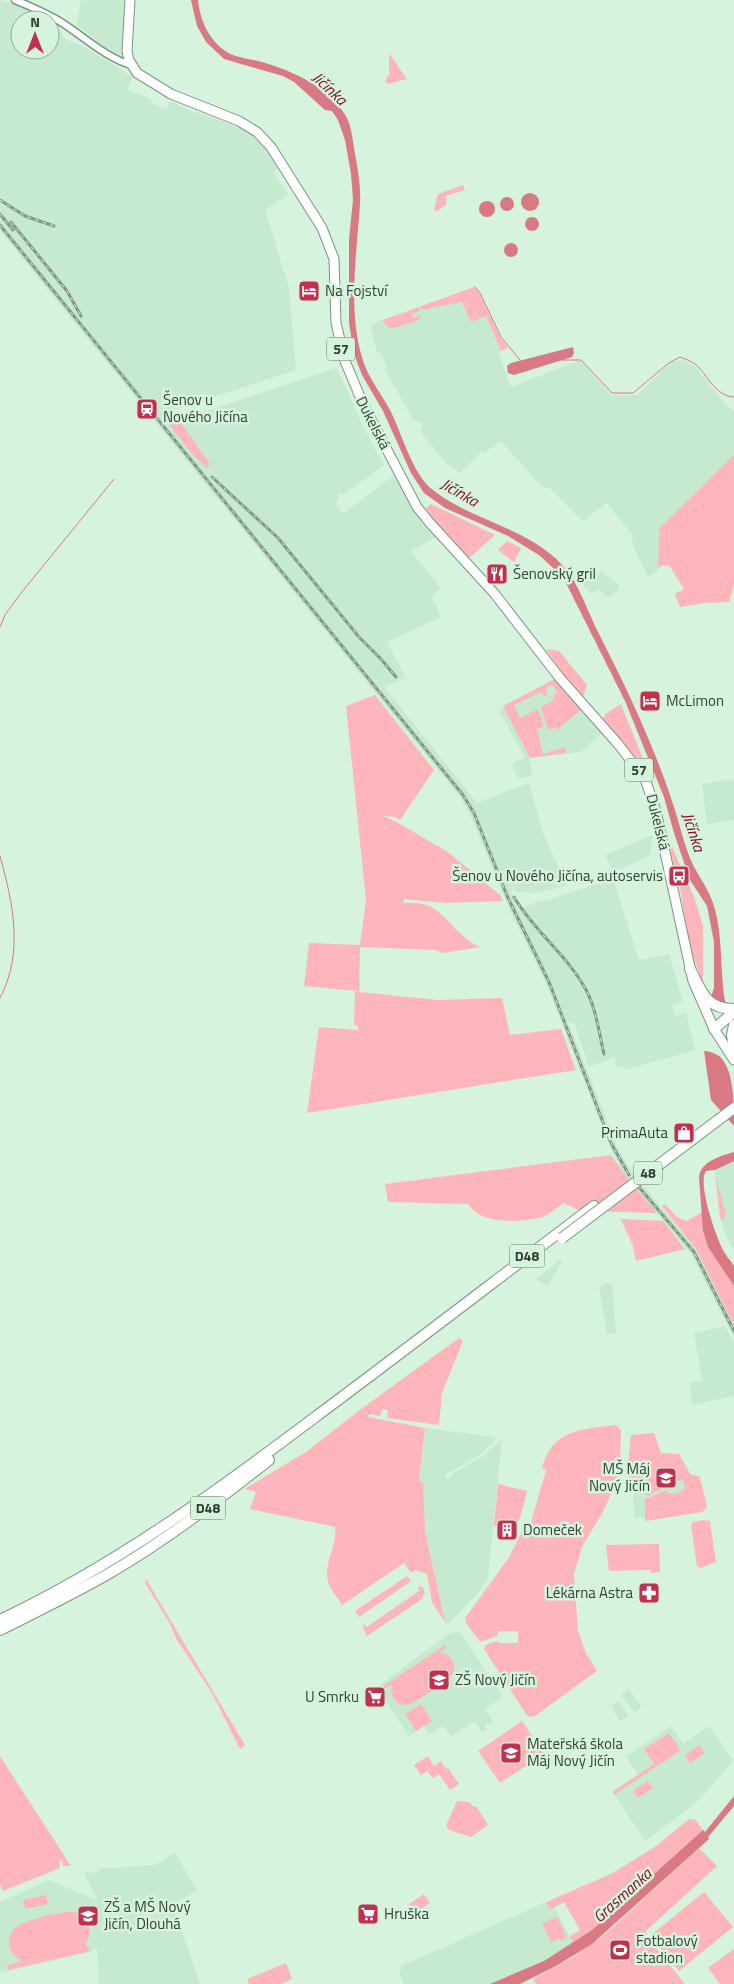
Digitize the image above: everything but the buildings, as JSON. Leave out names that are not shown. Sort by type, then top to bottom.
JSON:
[{"type":"highway","points":[[690,969],[708,1002],[719,1008],[734,1011]]},
{"type":"highway","points":[[715,1031],[734,1011]]},
{"type":"highway","points":[[715,1031],[727,1028],[734,1018]]},
{"type":"highway","points":[[734,1025],[732,1040],[734,1049]]},
{"type":"highway","name":"48","points":[[560,1235],[734,1100]]},
{"type":"highway","name":"48","points":[[560,1235],[734,1108]]},
{"type":"highway","name":"D48","points":[[0,1620],[104,1565],[192,1508],[560,1235]]},
{"type":"highway","name":"D48","points":[[0,1630],[107,1575],[178,1530],[560,1235]]},
{"type":"main road","points":[[130,0],[127,51],[131,65]]},
{"type":"main road","name":"Dukelská","points":[[131,65],[136,73],[165,92],[251,127],[271,146],[318,222],[334,259],[336,323],[342,354],[363,404],[410,494],[430,523],[494,593],[559,676],[640,771],[649,787],[654,802],[690,969]]},
{"type":"main road","name":"57","points":[[690,969],[698,994],[715,1031],[734,1060]]},
{"type":"street","points":[[15,0],[62,22],[120,62],[131,65]]},
{"type":"shaded area","points":[[0,0],[26,10],[10,10],[10,60],[60,60],[60,30],[66,40],[81,45],[133,77],[127,89],[152,100],[151,103],[167,109],[170,101],[197,114],[198,112],[251,133],[278,167],[273,173],[289,194],[265,210],[289,288],[296,370],[168,412],[160,411],[191,453],[205,466],[210,464],[179,420],[337,368],[365,430],[384,465],[343,495],[341,493],[337,496],[339,499],[335,503],[343,514],[394,475],[423,524],[436,537],[411,551],[441,588],[432,596],[441,617],[387,642],[406,678],[385,686],[385,688],[477,803],[529,783],[543,833],[567,885],[538,893],[516,892],[513,885],[511,893],[519,911],[533,903],[613,879],[639,960],[669,954],[683,1002],[672,1006],[675,1016],[686,1013],[695,1050],[625,1070],[624,1066],[616,1068],[615,1057],[589,1067],[575,1024],[568,1021],[619,1151],[632,1172],[697,1250],[734,1324],[734,1338],[691,1254],[626,1177],[613,1154],[546,983],[512,915],[470,815],[460,797],[0,231]]},
{"type":"shaded area","points":[[81,0],[126,0],[123,53],[121,55],[112,53],[77,25]]},
{"type":"shaded area","points":[[191,0],[198,0],[206,29],[215,42],[227,52],[286,70],[310,82],[331,98],[347,118],[352,136],[360,191],[354,289],[355,311],[361,353],[368,373],[390,410],[413,464],[426,483],[449,501],[467,511],[522,535],[539,545],[568,572],[576,585],[646,733],[663,774],[691,860],[713,903],[719,928],[726,1006],[711,997],[714,988],[714,942],[707,906],[690,880],[664,797],[625,701],[563,577],[539,555],[508,536],[445,508],[424,493],[411,473],[383,411],[362,375],[354,354],[349,323],[349,239],[353,200],[345,140],[338,120],[332,111],[325,110],[294,82],[283,76],[224,59],[206,42],[197,26]]},
{"type":"shaded area","points":[[389,53],[407,79],[388,84],[385,81],[389,74]]},
{"type":"shaded area","points":[[463,185],[465,190],[445,196],[447,203],[438,211],[434,210],[438,194]]},
{"type":"shaded area","points":[[530,193],[536,196],[539,202],[536,208],[530,211],[524,208],[521,202],[524,196]]},
{"type":"shaded area","points":[[504,197],[510,197],[514,204],[510,211],[504,211],[500,207],[500,201]]},
{"type":"shaded area","points":[[487,201],[495,209],[487,217],[479,209]]},
{"type":"shaded area","points":[[529,217],[535,217],[539,224],[535,231],[529,231],[525,227],[525,221]]},
{"type":"shaded area","points":[[508,243],[514,243],[518,250],[514,257],[508,257],[504,253],[504,247]]},
{"type":"shaded area","points":[[474,287],[479,293],[500,337],[508,348],[501,351],[486,316],[471,322],[461,300],[461,302],[422,310],[421,307],[419,311],[412,314],[414,318],[421,315],[419,320],[395,328],[387,327],[383,320]]},
{"type":"shaded area","points":[[450,296],[461,299],[486,316],[501,351],[499,353],[511,387],[580,360],[611,395],[637,395],[672,362],[683,360],[696,368],[734,412],[734,585],[729,602],[704,603],[680,607],[675,594],[684,589],[669,565],[665,566],[663,564],[658,568],[659,570],[648,577],[631,541],[633,536],[607,503],[583,521],[550,488],[542,487],[501,441],[483,454],[481,452],[460,473],[447,464],[420,430],[423,426],[421,423],[414,421],[391,380],[385,369],[387,366],[381,353],[377,353],[371,327],[374,323]]},
{"type":"shaded area","points":[[573,347],[574,353],[572,357],[514,375],[508,373],[507,366],[511,363]]},
{"type":"shaded area","points":[[179,420],[210,464],[207,468],[191,453],[169,424]]},
{"type":"shaded area","points":[[734,455],[734,585],[729,602],[704,603],[680,607],[675,594],[684,589],[669,565],[665,566],[664,564],[658,568],[659,536],[661,534],[658,530]]},
{"type":"shaded area","points":[[431,504],[495,535],[469,558],[435,521],[426,508]]},
{"type":"shaded area","points":[[507,541],[521,548],[514,562],[498,550]]},
{"type":"shaded area","points":[[576,570],[598,575],[601,571],[620,586],[617,592],[608,597],[598,589],[592,594],[576,577],[573,572]]},
{"type":"shaded area","points":[[546,649],[559,651],[587,685],[583,697],[564,675]]},
{"type":"shaded area","points":[[555,679],[603,733],[580,752],[529,758],[532,776],[517,778],[512,763],[524,758],[524,756],[499,711],[504,708],[503,706]]},
{"type":"shaded area","points":[[555,679],[582,709],[557,730],[556,727],[548,730],[541,707],[554,700],[554,694],[557,692],[553,685],[546,688],[548,694],[544,696],[541,692],[514,705],[520,718],[538,709],[544,727],[537,729],[543,754],[565,747],[566,753],[530,758],[503,706]]},
{"type":"shaded area","points":[[375,695],[434,770],[400,820],[395,817],[383,816],[448,852],[501,896],[503,901],[446,903],[403,899],[404,903],[428,905],[438,911],[465,938],[480,947],[443,953],[435,950],[360,947],[359,992],[438,1000],[502,998],[510,1035],[561,1029],[576,1070],[307,1113],[319,1027],[358,1030],[358,1026],[354,1025],[355,992],[358,991],[304,986],[309,943],[360,945],[366,900],[346,706]]},
{"type":"shaded area","points":[[621,704],[651,779],[649,779],[641,766],[603,721],[605,714]]},
{"type":"shaded area","points":[[734,779],[734,820],[707,824],[702,784]]},
{"type":"shaded area","points":[[653,835],[649,856],[614,872],[605,855]]},
{"type":"shaded area","points":[[667,835],[694,897],[703,925],[703,985],[689,944],[680,887]]},
{"type":"shaded area","points":[[704,1051],[712,1052],[719,1056],[728,1069],[732,1087],[734,1126],[711,1100]]},
{"type":"shaded area","points":[[734,1152],[734,1161],[715,1170],[706,1171],[704,1186],[716,1233],[723,1250],[734,1266],[734,1286],[708,1247],[703,1231],[699,1177],[703,1167],[708,1163],[718,1157]]},
{"type":"shaded area","points":[[611,1155],[628,1179],[657,1213],[580,1211],[564,1203],[542,1217],[511,1221],[482,1216],[468,1204],[388,1202],[385,1184]]},
{"type":"shaded area","points":[[734,1161],[734,1251],[725,1233],[719,1214],[715,1170]]},
{"type":"shaded area","points":[[715,1175],[726,1215],[721,1221]]},
{"type":"shaded area","points":[[665,1204],[677,1217],[686,1221],[703,1212],[703,1231],[708,1247],[734,1286],[734,1326],[696,1249],[662,1206]]},
{"type":"shaded area","points":[[621,1219],[663,1221],[685,1249],[636,1261],[633,1246]]},
{"type":"shaded area","points":[[560,1260],[563,1261],[547,1286],[536,1279]]},
{"type":"shaded area","points":[[604,1283],[612,1283],[616,1333],[607,1334],[599,1288]]},
{"type":"shaded area","points":[[725,1326],[734,1342],[734,1396],[692,1405],[690,1382],[702,1381],[694,1333]]},
{"type":"shaded area","points":[[459,1338],[463,1341],[442,1393],[439,1425],[387,1418],[388,1410],[382,1409],[380,1416],[369,1414],[368,1417],[425,1428],[419,1481],[423,1482],[425,1531],[445,1622],[432,1602],[427,1574],[415,1570],[411,1573],[404,1563],[342,1605],[330,1587],[327,1574],[335,1527],[250,1509],[256,1492],[245,1489],[306,1452],[357,1412]]},
{"type":"shaded area","points":[[616,1425],[622,1431],[620,1466],[615,1485],[603,1512],[582,1547],[574,1574],[578,1631],[586,1653],[597,1671],[535,1716],[530,1717],[526,1714],[484,1649],[486,1645],[496,1641],[499,1643],[518,1643],[518,1631],[498,1631],[497,1636],[480,1642],[466,1623],[465,1618],[508,1559],[525,1526],[531,1522],[546,1470],[542,1468],[553,1446],[561,1439],[580,1430]]},
{"type":"shaded area","points":[[425,1428],[495,1437],[495,1440],[480,1455],[446,1474],[445,1478],[449,1479],[453,1473],[482,1457],[502,1439],[488,1579],[478,1593],[447,1625],[425,1531],[419,1482]]},
{"type":"shaded area","name":"MŠ Máj Nový Jičín","points":[[654,1433],[661,1453],[679,1454],[690,1474],[700,1477],[707,1507],[702,1512],[645,1521],[645,1518],[634,1518],[633,1478],[627,1476],[631,1435]]},
{"type":"shaded area","name":"MŠ Máj Nový Jičín","points":[[654,1433],[661,1453],[679,1454],[690,1474],[700,1477],[707,1507],[702,1512],[645,1521],[645,1498],[666,1490],[667,1493],[676,1494],[685,1488],[683,1480],[672,1482],[670,1478],[664,1480],[664,1488],[645,1495],[644,1478],[627,1476],[631,1435]]},
{"type":"shaded area","points":[[498,1484],[527,1491],[517,1524],[494,1526]]},
{"type":"shaded area","points":[[710,1521],[716,1562],[701,1568],[697,1566],[691,1525],[693,1522]]},
{"type":"shaded area","points":[[659,1544],[660,1572],[650,1573],[651,1570],[609,1571],[606,1545]]},
{"type":"shaded area","points":[[407,1576],[411,1581],[359,1617],[355,1611]]},
{"type":"shaded area","points":[[146,1579],[245,1745],[241,1749],[212,1693],[177,1640],[169,1622],[145,1583]]},
{"type":"shaded area","points":[[420,1586],[425,1593],[419,1601],[367,1636],[363,1628],[364,1624],[367,1627],[420,1590],[418,1587]]},
{"type":"shaded area","name":"ZŠ Nový Jičín","points":[[460,1632],[503,1697],[485,1709],[494,1722],[484,1725],[487,1729],[482,1732],[475,1721],[451,1736],[443,1726],[429,1735],[424,1726],[409,1736],[377,1687],[450,1633]]},
{"type":"shaded area","points":[[445,1645],[447,1647],[439,1653],[448,1655],[453,1661],[454,1671],[442,1684],[420,1699],[407,1705],[396,1702],[391,1692],[392,1684],[383,1690],[382,1687]]},
{"type":"shaded area","points":[[628,1689],[642,1707],[635,1713],[621,1694]]},
{"type":"shaded area","points":[[619,1701],[628,1716],[620,1721],[611,1706]]},
{"type":"shaded area","points":[[421,1704],[432,1721],[416,1731],[405,1714]]},
{"type":"shaded area","name":"Mateřská škola Máj Nový Jičín","points":[[522,1721],[544,1754],[500,1783],[478,1751]]},
{"type":"shaded area","points":[[671,1726],[683,1744],[709,1726],[733,1761],[697,1802],[645,1841],[612,1791],[638,1774],[626,1756]]},
{"type":"shaded area","points":[[669,1733],[681,1750],[614,1795],[613,1792],[654,1764],[644,1749]]},
{"type":"shaded area","points":[[700,1745],[705,1753],[690,1763],[685,1755]]},
{"type":"shaded area","points":[[0,1756],[71,1866],[63,1866],[62,1859],[59,1862],[60,1868],[3,1891],[0,1885]]},
{"type":"shaded area","points":[[428,1756],[434,1766],[441,1761],[459,1784],[450,1790],[439,1774],[433,1778],[427,1771],[421,1775],[414,1765]]},
{"type":"shaded area","points":[[648,1781],[653,1788],[638,1798],[633,1791]]},
{"type":"shaded area","points":[[734,1796],[734,1806],[708,1837],[709,1839],[592,1944],[556,1966],[520,1984],[490,1984],[544,1961],[592,1930],[703,1830],[705,1832]]},
{"type":"shaded area","points":[[457,1801],[470,1802],[473,1807],[476,1806],[488,1825],[471,1837],[449,1830],[446,1825]]},
{"type":"shaded area","points":[[689,1819],[696,1820],[703,1830],[612,1913],[610,1912],[592,1930],[573,1942],[570,1936],[580,1930],[564,1902],[550,1910],[546,1902],[613,1873],[656,1846]]},
{"type":"shaded area","name":"Fotbalový stadion","points":[[699,1848],[717,1866],[646,1931],[647,1937],[685,1984],[536,1984],[533,1979],[573,1957],[604,1935]]},
{"type":"shaded area","name":"ZŠ a MŠ Nový Jičín, Dlouhá","points":[[175,1853],[197,1890],[181,1900],[176,1914],[200,1984],[99,1984],[97,1948],[90,1952],[0,1973],[0,1902],[49,1880],[97,1900],[84,1873],[99,1872],[98,1869],[154,1865]]},
{"type":"shaded area","points":[[704,1892],[733,1927],[679,1971],[650,1936]]},
{"type":"shaded area","points":[[424,1894],[430,1903],[415,1913],[409,1904]]},
{"type":"shaded area","points":[[46,1895],[48,1904],[25,1909],[23,1900]]},
{"type":"shaded area","points":[[546,1902],[550,1910],[554,1907],[573,1942],[544,1961],[490,1984],[404,1984],[400,1976],[401,1966]]},
{"type":"shaded area","points":[[65,1912],[78,1914],[87,1922],[89,1933],[85,1946],[88,1946],[90,1951],[8,1970],[7,1965],[21,1961],[12,1953],[9,1945],[10,1935],[15,1929],[30,1920]]},
{"type":"shaded area","points":[[557,1917],[567,1937],[561,1941],[559,1938],[551,1942],[542,1923]]},
{"type":"shaded area","points":[[734,1949],[734,1984],[720,1984],[708,1968]]},
{"type":"shaded area","points":[[286,1963],[292,1979],[281,1984],[249,1984],[247,1979]]},
{"type":"waterway","points":[[475,287],[480,293],[501,337],[520,360]]},
{"type":"waterway","points":[[562,360],[581,360],[612,393],[633,393],[669,363],[680,357],[695,364],[722,393],[734,397]]},
{"type":"waterway","points":[[0,627],[5,615],[21,593],[114,479]]},
{"type":"waterway","points":[[0,856],[9,892],[14,928],[12,963],[0,998]]},
{"type":"railway","points":[[0,200],[25,216],[54,226]]},
{"type":"railway","points":[[0,214],[13,230]]},
{"type":"railway","points":[[11,222],[67,291],[81,316]]},
{"type":"railway","points":[[0,225],[463,795],[474,813],[508,898],[549,982],[611,1143],[629,1175]]},
{"type":"railway","points":[[212,477],[278,538],[359,637],[396,677]]},
{"type":"railway","points":[[514,897],[530,920],[569,964],[585,988],[595,1012],[604,1054]]},
{"type":"railway","points":[[638,1186],[694,1252],[734,1331]]},
{"type":"place","name":"Na Fojství","points":[[309,291]]},
{"type":"place","name":"Šenov u Nového Jičína","points":[[147,409]]},
{"type":"place","name":"Šenovský gril","points":[[497,574]]},
{"type":"place","name":"McLimon","points":[[650,701]]},
{"type":"place","name":"Šenov u Nového Jičína, autoservis","points":[[679,876]]},
{"type":"place","name":"PrimaAuta","points":[[684,1133]]},
{"type":"place","name":"MŠ Máj Nový Jičín","points":[[666,1478]]},
{"type":"place","name":"Domeček","points":[[507,1530]]},
{"type":"place","name":"Lékárna Astra","points":[[649,1593]]},
{"type":"place","name":"ZŠ Nový Jičín","points":[[439,1680]]},
{"type":"place","name":"U Smrku","points":[[375,1697]]},
{"type":"place","name":"Mateřská škola Máj Nový Jičín","points":[[511,1753]]},
{"type":"place","name":"Hruška","points":[[368,1914]]},
{"type":"place","name":"ZŠ a MŠ Nový Jičín, Dlouhá","points":[[88,1916]]},
{"type":"place","name":"Fotbalový stadion","points":[[620,1950]]},
{"type":"water label","name":"Jičínka","points":[[330,88]]},
{"type":"water label","name":"Jičínka","points":[[460,492]]},
{"type":"water label","name":"Jičínka","points":[[694,832]]},
{"type":"water label","name":"Grasmanka","points":[[622,1895]]}]
